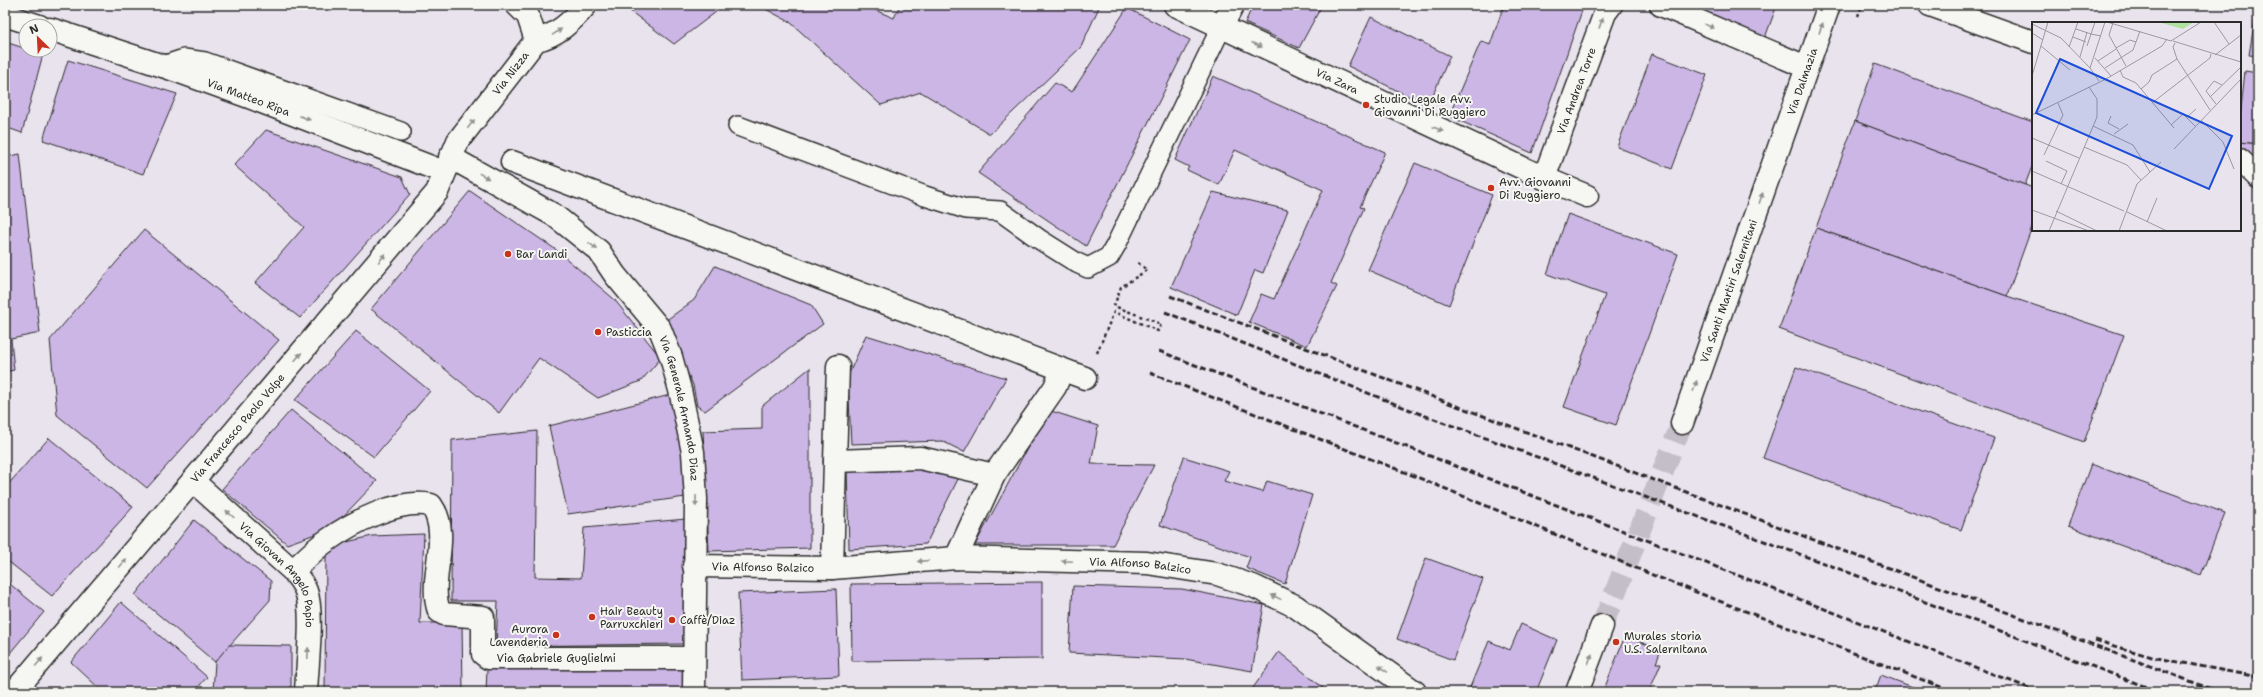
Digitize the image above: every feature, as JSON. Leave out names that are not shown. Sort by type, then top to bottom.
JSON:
[{"type":"street","points":[[517,5],[528,16],[536,40]]},
{"type":"street","name":"Via Nizza","points":[[447,164],[458,141],[536,40],[554,34],[568,24],[586,5]]},
{"type":"street","name":"Via Zara","points":[[1175,5],[1221,28],[1544,178],[1587,196]]},
{"type":"street","points":[[1221,28],[1233,5]]},
{"type":"street","name":"Via Andrea Torre","points":[[1544,178],[1605,13],[1611,5]]},
{"type":"street","name":"Via Dalmazia","points":[[1775,158],[1829,5]]},
{"type":"street","points":[[1930,5],[2032,42]]},
{"type":"street","points":[[1673,8],[1806,67]]},
{"type":"street","points":[[5,15],[18,19]]},
{"type":"street","name":"Via Matteo Ripa","points":[[58,32],[163,66],[249,97],[447,164]]},
{"type":"street","name":"Via Santi Martiri Salernitani","points":[[1682,423],[1775,158]]},
{"type":"street","points":[[2241,161],[2258,177]]},
{"type":"street","points":[[512,162],[1085,378]]},
{"type":"street","name":"Via Francesco Paolo Volpe","points":[[14,692],[437,192],[447,164]]},
{"type":"street","name":"Via Generale Armando Diaz","points":[[447,164],[554,215],[599,251],[615,275],[660,329],[671,357],[679,384],[693,452],[696,499],[694,566],[694,692]]},
{"type":"street","points":[[832,568],[838,366]]},
{"type":"street","points":[[956,558],[994,475],[1055,387],[1062,370]]},
{"type":"street","points":[[834,461],[920,458],[994,475]]},
{"type":"street","name":"Via Giovan Angelo Papio","points":[[193,481],[293,570],[302,581],[307,592],[309,613],[306,692]]},
{"type":"street","name":"Via Gabriele Guglielmi","points":[[293,570],[324,543],[346,528],[395,507],[420,502],[431,505],[440,520],[436,596],[439,611],[444,614],[483,617],[483,654],[488,658],[694,658]]},
{"type":"street","name":"Via Alfonso Balzico","points":[[694,566],[832,568],[956,558],[1147,563],[1217,574],[1253,586],[1295,606],[1415,692]]},
{"type":"street","points":[[1577,692],[1602,626]]},
{"type":"lane","points":[[738,126],[925,196],[966,209],[1000,211],[1039,239],[1077,263],[1088,268],[1109,257],[1116,245],[1221,28]]},
{"type":"lane","points":[[163,66],[184,59],[205,62],[401,132]]},
{"type":"path","points":[[1085,378],[1114,312],[1158,331],[1161,324],[1114,306],[1122,287],[1148,270],[1116,245]]},
{"type":"building","points":[[634,5],[725,5],[674,44],[630,11]]},
{"type":"building","points":[[758,5],[872,5],[870,8],[894,18],[900,5],[1100,5],[1081,47],[990,134],[921,92],[881,105],[790,22]]},
{"type":"building","points":[[1253,5],[1322,5],[1299,48],[1245,23]]},
{"type":"building","points":[[1504,5],[1584,5],[1532,153],[1449,116],[1481,41],[1490,45]]},
{"type":"building","points":[[1707,5],[1777,5],[1762,46],[1701,19]]},
{"type":"building","points":[[1127,8],[1190,40],[1086,246],[978,173],[1055,83],[1072,92]]},
{"type":"building","points":[[1371,17],[1450,56],[1428,106],[1348,66]]},
{"type":"building","points":[[2255,18],[2258,19],[2258,56],[2249,55]]},
{"type":"building","points":[[5,42],[18,46],[18,58],[42,58],[22,133],[5,127]]},
{"type":"building","points":[[1652,54],[1707,75],[1672,169],[1617,147]]},
{"type":"building","points":[[68,60],[177,94],[143,174],[43,140]]},
{"type":"building","points":[[1875,64],[2032,122],[2032,167],[2025,185],[1855,121]]},
{"type":"building","points":[[2245,71],[2258,73],[2258,144],[2241,142],[2241,109]]},
{"type":"building","points":[[1213,76],[1385,152],[1360,207],[1364,208],[1331,283],[1337,286],[1307,346],[1249,322],[1261,294],[1274,299],[1323,190],[1235,150],[1219,185],[1187,170],[1189,167],[1175,160]]},
{"type":"building","points":[[1855,121],[2032,188],[2032,227],[2007,296],[1816,228]]},
{"type":"building","points":[[266,130],[402,177],[410,194],[300,318],[255,283],[304,227],[234,165]]},
{"type":"building","points":[[2241,142],[2258,144],[2258,170],[2241,154]]},
{"type":"building","points":[[20,154],[40,333],[11,339],[14,370],[5,372],[5,157]]},
{"type":"building","points":[[1415,163],[1492,195],[1449,305],[1368,270]]},
{"type":"building","points":[[470,191],[555,249],[614,299],[661,358],[641,381],[598,398],[539,358],[499,413],[371,309]]},
{"type":"building","points":[[1213,192],[1288,210],[1263,273],[1255,270],[1237,315],[1171,287]]},
{"type":"building","points":[[1568,214],[1678,254],[1616,425],[1564,407],[1605,295],[1547,274]]},
{"type":"building","points":[[1816,228],[2007,296],[2124,335],[2084,442],[1779,329]]},
{"type":"building","points":[[144,230],[279,340],[147,488],[57,415],[50,340]]},
{"type":"building","points":[[715,266],[811,305],[823,324],[705,411],[697,406],[693,385],[678,352],[661,324],[694,300]]},
{"type":"building","points":[[356,331],[430,391],[374,457],[295,400]]},
{"type":"building","points":[[866,335],[1006,378],[964,452],[942,441],[851,444],[848,376]]},
{"type":"building","points":[[1796,367],[1994,438],[1961,530],[1763,458]]},
{"type":"building","points":[[810,368],[810,548],[709,551],[703,431],[762,429],[762,406]]},
{"type":"building","points":[[670,395],[682,442],[685,497],[568,514],[549,426]]},
{"type":"building","points":[[291,410],[377,481],[332,528],[287,544],[222,489]]},
{"type":"building","points":[[1048,410],[1098,426],[1091,464],[1154,465],[1113,545],[975,545]]},
{"type":"building","points":[[537,431],[535,577],[581,578],[584,528],[686,519],[685,644],[496,646],[498,601],[451,601],[452,440]]},
{"type":"building","points":[[49,438],[133,507],[52,596],[5,559],[5,488]]},
{"type":"building","points":[[1184,457],[1229,471],[1224,481],[1263,492],[1267,481],[1312,495],[1285,584],[1246,568],[1250,557],[1160,525]]},
{"type":"building","points":[[2091,464],[2225,513],[2201,575],[2068,526]]},
{"type":"building","points":[[847,468],[942,469],[958,479],[926,544],[849,549]]},
{"type":"building","points":[[194,520],[271,581],[270,600],[215,662],[135,595]]},
{"type":"building","points":[[424,534],[420,623],[462,623],[463,692],[325,692],[326,547],[372,536]]},
{"type":"building","points":[[1426,558],[1483,579],[1453,660],[1397,639]]},
{"type":"building","points":[[5,580],[44,612],[5,659]]},
{"type":"building","points":[[1042,582],[1042,659],[852,661],[851,584]]},
{"type":"building","points":[[1073,586],[1182,589],[1264,605],[1252,671],[1185,659],[1069,653]]},
{"type":"building","points":[[836,589],[839,676],[742,680],[738,593]]},
{"type":"building","points":[[121,602],[207,677],[194,692],[103,692],[71,662]]},
{"type":"building","points":[[1521,624],[1557,640],[1536,692],[1468,692],[1489,641],[1510,650]]},
{"type":"building","points":[[1625,636],[1661,650],[1656,663],[1661,663],[1649,692],[1603,692]]},
{"type":"building","points":[[229,645],[291,646],[291,692],[213,692],[215,662]]},
{"type":"building","points":[[1279,652],[1328,692],[1250,692]]},
{"type":"building","points":[[689,663],[690,692],[486,692],[487,669]]},
{"type":"building","points":[[1881,675],[1926,692],[1875,691]]},
{"type":"tunnel","points":[[1602,626],[1682,423]]},
{"type":"railway","points":[[1170,296],[1449,403],[2219,692]]},
{"type":"railway","points":[[1165,312],[1418,413],[1837,568],[2159,692]]},
{"type":"railway","points":[[1159,351],[2039,692]]},
{"type":"railway","points":[[1150,373],[1417,477],[1660,578],[1954,692]]},
{"type":"railway","points":[[2095,640],[2152,657],[2258,677]]},
{"type":"place","name":"Studio Legale Avv. Giovanni Di Ruggiero","points":[[1366,105]]},
{"type":"place","name":"Avv. Giovanni Di Ruggiero","points":[[1491,188]]},
{"type":"place","name":"Bar Landi","points":[[508,254]]},
{"type":"place","name":"Pasticcia","points":[[598,332]]},
{"type":"place","name":"Hair Beauty Parruxchieri","points":[[592,617]]},
{"type":"place","name":"Caffè/Diaz","points":[[672,620]]},
{"type":"place","name":"Aurora Lavenderia","points":[[556,635]]},
{"type":"place","name":"Murales storia U.S. Salernitana","points":[[1616,642]]}]
